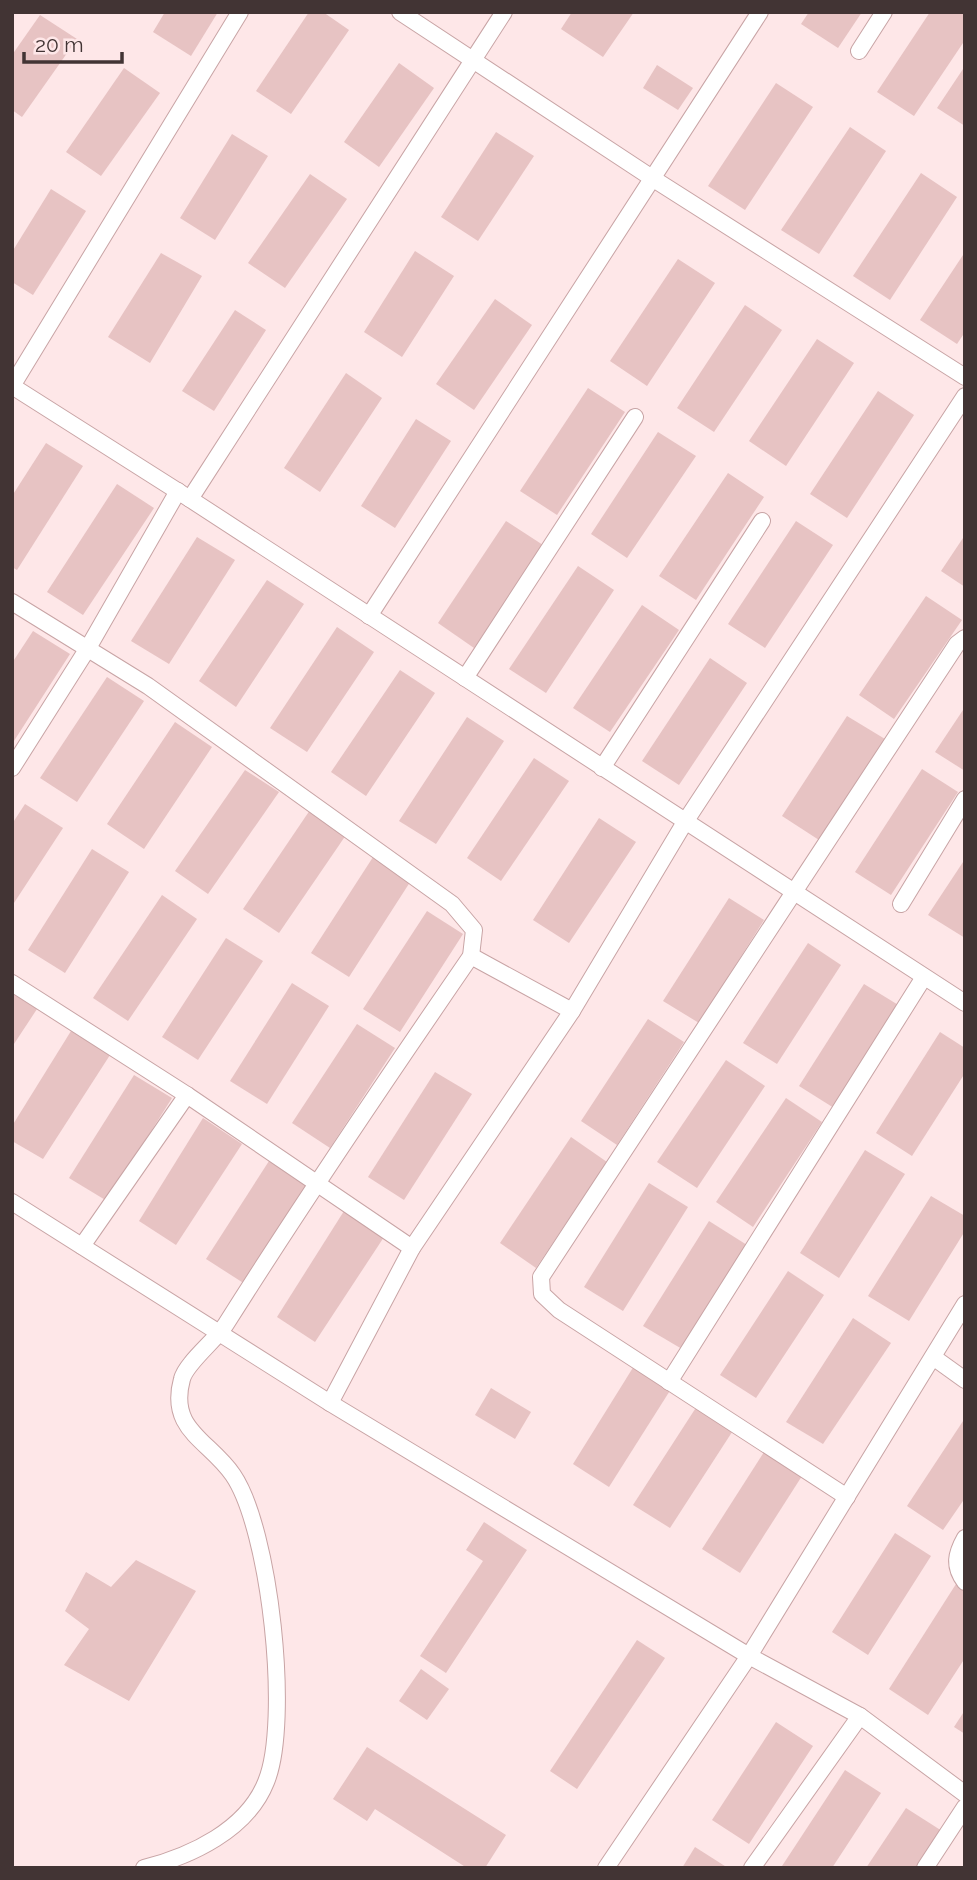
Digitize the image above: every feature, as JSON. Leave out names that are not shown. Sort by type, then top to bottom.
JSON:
[{"type":"lane","points":[[240,12],[12,386],[965,1003]]},
{"type":"lane","points":[[400,12],[652,178],[965,377]]},
{"type":"lane","points":[[12,768],[184,495],[504,12]]},
{"type":"lane","points":[[369,615],[760,12]]},
{"type":"lane","points":[[859,51],[884,12]]},
{"type":"lane","points":[[330,1403],[412,1248],[572,1011],[685,822],[965,396]]},
{"type":"lane","points":[[466,678],[635,417]]},
{"type":"lane","points":[[602,768],[762,521]]},
{"type":"lane","points":[[12,601],[148,686],[452,904],[474,930],[471,956],[315,1183],[220,1334],[182,1376],[178,1402],[188,1430],[233,1475],[261,1548],[270,1594],[276,1734],[266,1783],[238,1823],[181,1858],[144,1868]]},
{"type":"lane","points":[[847,1497],[559,1310],[542,1294],[541,1277],[793,890],[957,644],[965,638]]},
{"type":"lane","points":[[901,904],[965,799]]},
{"type":"lane","points":[[471,956],[572,1011]]},
{"type":"lane","points":[[669,1382],[924,977]]},
{"type":"lane","points":[[12,983],[187,1095],[412,1248]]},
{"type":"lane","points":[[82,1246],[187,1095]]},
{"type":"lane","points":[[12,1202],[330,1403],[749,1656],[860,1716],[965,1794]]},
{"type":"lane","points":[[606,1868],[749,1656],[965,1304]]},
{"type":"lane","points":[[933,1357],[965,1380]]},
{"type":"lane","points":[[965,1538],[956,1553],[957,1572],[965,1582]]},
{"type":"lane","points":[[752,1868],[860,1716]]},
{"type":"lane","points":[[925,1868],[965,1807]]},
{"type":"building","points":[[165,12],[218,12],[191,56],[153,32]]},
{"type":"building","points":[[309,12],[323,12],[349,30],[291,114],[256,91]]},
{"type":"building","points":[[572,12],[634,12],[603,57],[561,29]]},
{"type":"building","points":[[809,12],[862,12],[838,48],[801,24]]},
{"type":"building","points":[[930,12],[965,12],[965,40],[914,116],[877,92]]},
{"type":"building","points":[[40,15],[77,39],[22,117],[12,110],[12,55]]},
{"type":"building","points":[[399,63],[434,88],[379,167],[344,142]]},
{"type":"building","points":[[657,65],[693,88],[678,110],[643,88]]},
{"type":"building","points":[[965,66],[965,126],[937,108]]},
{"type":"building","points":[[124,68],[160,93],[101,176],[66,152]]},
{"type":"building","points":[[776,83],[813,107],[745,210],[708,186]]},
{"type":"building","points":[[850,127],[886,151],[819,254],[781,230]]},
{"type":"building","points":[[496,132],[534,156],[478,241],[441,217]]},
{"type":"building","points":[[232,134],[268,156],[215,240],[180,218]]},
{"type":"building","points":[[921,173],[957,197],[890,300],[853,276]]},
{"type":"building","points":[[310,174],[347,199],[285,288],[248,263]]},
{"type":"building","points":[[51,189],[86,211],[33,295],[12,282],[12,252]]},
{"type":"building","points":[[415,251],[454,276],[402,357],[364,332]]},
{"type":"building","points":[[965,252],[965,332],[957,344],[920,320]]},
{"type":"building","points":[[161,253],[202,276],[150,363],[108,337]]},
{"type":"building","points":[[678,259],[715,283],[647,386],[610,361]]},
{"type":"building","points":[[495,299],[532,325],[474,410],[436,384]]},
{"type":"building","points":[[745,305],[782,330],[714,432],[677,408]]},
{"type":"building","points":[[235,310],[266,330],[214,411],[182,391]]},
{"type":"building","points":[[817,339],[854,363],[786,466],[749,441]]},
{"type":"building","points":[[346,373],[382,398],[320,492],[284,468]]},
{"type":"building","points":[[588,388],[625,412],[557,515],[520,491]]},
{"type":"building","points":[[878,391],[914,415],[847,518],[810,494]]},
{"type":"building","points":[[416,419],[451,441],[395,528],[361,506]]},
{"type":"building","points":[[658,432],[696,456],[627,558],[591,534]]},
{"type":"building","points":[[46,443],[83,466],[17,570],[12,567],[12,496]]},
{"type":"building","points":[[728,473],[764,497],[696,600],[659,576]]},
{"type":"building","points":[[117,484],[154,508],[83,615],[47,592]]},
{"type":"building","points":[[506,521],[543,545],[474,648],[438,623]]},
{"type":"building","points":[[796,521],[833,545],[765,648],[728,624]]},
{"type":"building","points":[[965,535],[965,587],[941,571]]},
{"type":"building","points":[[197,537],[235,560],[169,664],[131,641]]},
{"type":"building","points":[[578,566],[614,590],[546,693],[509,669]]},
{"type":"building","points":[[267,580],[304,604],[236,707],[199,681]]},
{"type":"building","points":[[926,596],[962,620],[894,719],[859,695]]},
{"type":"building","points":[[642,605],[679,630],[610,732],[573,708]]},
{"type":"building","points":[[337,627],[374,652],[307,752],[270,728]]},
{"type":"building","points":[[33,631],[70,654],[12,744],[12,663]]},
{"type":"building","points":[[710,658],[747,683],[679,785],[642,761]]},
{"type":"building","points":[[400,670],[435,693],[366,796],[331,772]]},
{"type":"building","points":[[107,677],[144,701],[77,802],[40,778]]},
{"type":"building","points":[[965,707],[965,771],[935,752]]},
{"type":"building","points":[[847,716],[885,739],[819,840],[782,816]]},
{"type":"building","points":[[467,717],[504,741],[436,844],[399,821]]},
{"type":"building","points":[[175,722],[212,747],[144,849],[107,824]]},
{"type":"building","points":[[534,758],[569,781],[501,881],[467,858]]},
{"type":"building","points":[[922,769],[958,792],[891,895],[855,872]]},
{"type":"building","points":[[245,770],[279,792],[208,894],[175,871]]},
{"type":"building","points":[[25,804],[63,828],[12,906],[12,824]]},
{"type":"building","points":[[310,810],[346,835],[279,933],[243,909]]},
{"type":"building","points":[[599,818],[636,842],[569,943],[533,920]]},
{"type":"building","points":[[92,849],[129,872],[65,973],[28,950]]},
{"type":"building","points":[[375,854],[412,879],[349,977],[311,953]]},
{"type":"building","points":[[965,859],[965,938],[928,915]]},
{"type":"building","points":[[162,895],[197,919],[128,1021],[93,998]]},
{"type":"building","points":[[729,898],[764,920],[699,1023],[663,1001]]},
{"type":"building","points":[[427,911],[463,934],[400,1032],[363,1009]]},
{"type":"building","points":[[226,938],[263,961],[198,1060],[162,1037]]},
{"type":"building","points":[[808,943],[841,965],[777,1064],[743,1043]]},
{"type":"building","points":[[292,983],[329,1006],[267,1104],[230,1081]]},
{"type":"building","points":[[864,984],[900,1006],[834,1108],[799,1086]]},
{"type":"building","points":[[12,993],[37,1009],[12,1047]]},
{"type":"building","points":[[648,1019],[684,1042],[617,1145],[581,1121]]},
{"type":"building","points":[[357,1024],[395,1048],[330,1148],[292,1123]]},
{"type":"building","points":[[71,1031],[110,1055],[43,1159],[12,1141],[12,1126]]},
{"type":"building","points":[[940,1032],[965,1048],[965,1073],[912,1156],[876,1133]]},
{"type":"building","points":[[726,1060],[765,1086],[697,1188],[657,1162]]},
{"type":"building","points":[[435,1072],[472,1094],[404,1200],[368,1177]]},
{"type":"building","points":[[134,1075],[172,1098],[107,1201],[69,1178]]},
{"type":"building","points":[[786,1098],[822,1122],[753,1227],[716,1202]]},
{"type":"building","points":[[203,1118],[242,1144],[176,1245],[139,1221]]},
{"type":"building","points":[[571,1137],[607,1162],[536,1268],[500,1243]]},
{"type":"building","points":[[865,1150],[905,1174],[839,1278],[800,1253]]},
{"type":"building","points":[[269,1161],[307,1185],[245,1284],[206,1259]]},
{"type":"building","points":[[649,1183],[688,1207],[623,1311],[584,1287]]},
{"type":"building","points":[[931,1196],[965,1216],[965,1231],[909,1321],[868,1296]]},
{"type":"building","points":[[344,1211],[384,1237],[315,1342],[277,1317]]},
{"type":"building","points":[[709,1221],[747,1245],[682,1349],[643,1326]]},
{"type":"building","points":[[788,1271],[824,1295],[756,1398],[720,1375]]},
{"type":"building","points":[[853,1318],[891,1343],[823,1444],[786,1422]]},
{"type":"building","points":[[634,1366],[671,1389],[609,1487],[573,1464]]},
{"type":"building","points":[[491,1388],[531,1412],[515,1439],[475,1415]]},
{"type":"building","points":[[697,1406],[734,1429],[670,1528],[633,1505]]},
{"type":"building","points":[[965,1418],[965,1498],[943,1530],[907,1506]]},
{"type":"building","points":[[764,1452],[802,1476],[740,1573],[702,1549]]},
{"type":"building","points":[[484,1522],[527,1550],[446,1673],[420,1656],[483,1561],[466,1550]]},
{"type":"building","points":[[895,1533],[931,1556],[868,1655],[832,1632]]},
{"type":"building","points":[[136,1560],[196,1591],[129,1701],[64,1665],[89,1629],[65,1611],[86,1572],[111,1587]]},
{"type":"building","points":[[956,1584],[965,1589],[965,1658],[928,1715],[889,1689]]},
{"type":"building","points":[[637,1640],[665,1658],[577,1789],[550,1771]]},
{"type":"building","points":[[421,1669],[449,1689],[427,1720],[399,1701]]},
{"type":"building","points":[[965,1710],[965,1734],[954,1727]]},
{"type":"building","points":[[776,1722],[813,1746],[749,1844],[712,1820]]},
{"type":"building","points":[[367,1747],[506,1835],[485,1868],[467,1868],[375,1809],[367,1821],[333,1799]]},
{"type":"building","points":[[845,1770],[881,1793],[832,1868],[785,1868],[782,1866]]},
{"type":"building","points":[[906,1808],[942,1831],[917,1868],[866,1868]]},
{"type":"building","points":[[695,1847],[728,1868],[682,1868]]}]
